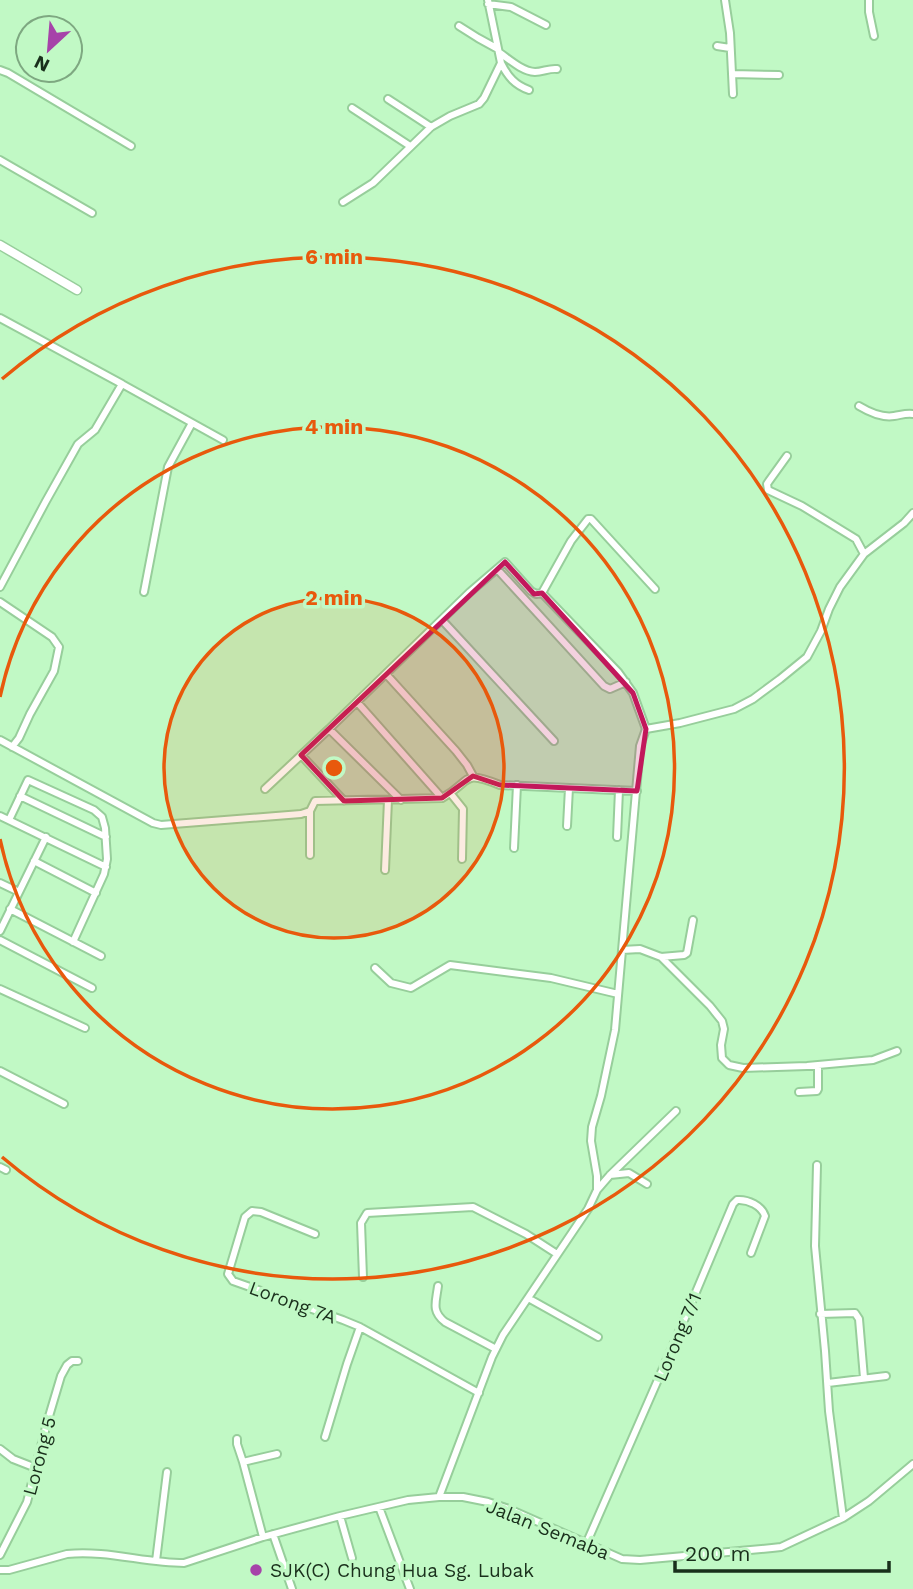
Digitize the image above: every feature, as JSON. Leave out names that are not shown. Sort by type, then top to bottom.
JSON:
[{"type":"street","points":[[725,0],[730,33],[733,93]]},
{"type":"street","points":[[869,0],[874,36]]},
{"type":"street","points":[[529,90],[508,76],[501,63],[488,2],[511,8],[546,25]]},
{"type":"street","points":[[459,26],[515,64],[530,71],[557,69]]},
{"type":"street","points":[[717,46],[730,48]]},
{"type":"street","points":[[343,202],[373,183],[431,127],[479,104],[501,63]]},
{"type":"street","points":[[0,71],[8,73],[131,146]]},
{"type":"street","points":[[732,74],[779,75]]},
{"type":"street","points":[[388,99],[431,127]]},
{"type":"street","points":[[352,108],[410,146]]},
{"type":"street","points":[[0,160],[92,213]]},
{"type":"street","points":[[0,244],[77,290]]},
{"type":"street","points":[[0,318],[223,440]]},
{"type":"street","points":[[0,587],[78,444],[95,430],[122,384]]},
{"type":"street","points":[[859,406],[890,417],[913,414]]},
{"type":"street","points":[[144,592],[169,467],[192,423]]},
{"type":"street","points":[[787,456],[769,481],[768,490],[802,506],[856,539],[864,554]]},
{"type":"street","points":[[646,729],[734,709],[753,699],[807,657],[840,587],[864,554],[913,513]]},
{"type":"street","points":[[542,593],[571,541],[587,519],[591,519],[598,526],[655,589]]},
{"type":"street","points":[[265,789],[470,592],[505,562],[531,591],[542,593]]},
{"type":"street","points":[[497,569],[604,686],[610,689],[626,682]]},
{"type":"street","points":[[542,593],[626,682],[633,693],[646,729],[640,746],[614,1033],[592,1127],[591,1141],[597,1190]]},
{"type":"street","points":[[0,602],[52,637],[59,647],[54,671],[12,747]]},
{"type":"street","points":[[442,620],[554,741]]},
{"type":"street","points":[[386,674],[456,751],[472,776]]},
{"type":"street","points":[[357,702],[442,798]]},
{"type":"street","points":[[329,729],[401,800]]},
{"type":"street","points":[[0,740],[161,825],[301,814],[310,811]]},
{"type":"street","points":[[301,755],[344,801]]},
{"type":"street","points":[[310,855],[310,811],[315,801],[442,798],[472,776],[500,785],[636,791]]},
{"type":"street","points":[[9,820],[27,781],[30,780],[94,810],[102,817],[106,837],[106,867],[73,942]]},
{"type":"street","points":[[514,848],[517,785]]},
{"type":"street","points":[[568,826],[569,788]]},
{"type":"street","points":[[617,837],[619,790]]},
{"type":"street","points":[[450,794],[463,809],[462,859]]},
{"type":"street","points":[[20,796],[106,837]]},
{"type":"street","points":[[385,870],[388,800]]},
{"type":"street","points":[[0,816],[106,867]]},
{"type":"street","points":[[0,931],[46,837]]},
{"type":"street","points":[[34,861],[96,893]]},
{"type":"street","points":[[0,883],[19,892]]},
{"type":"street","points":[[10,909],[101,956]]},
{"type":"street","points":[[661,957],[687,953],[693,920]]},
{"type":"street","points":[[0,940],[92,988]]},
{"type":"street","points":[[622,950],[640,949],[661,957],[710,1006],[722,1021],[722,1058],[729,1065],[743,1068],[818,1065],[873,1060],[897,1051]]},
{"type":"street","points":[[375,968],[391,983],[411,988],[450,965],[551,978],[618,994]]},
{"type":"street","points":[[0,991],[85,1028]]},
{"type":"street","points":[[799,1092],[818,1089],[818,1065]]},
{"type":"street","points":[[0,1071],[64,1104]]},
{"type":"street","points":[[439,1497],[503,1335],[589,1209],[597,1190],[676,1111]]},
{"type":"street","points":[[817,1165],[814,1238],[829,1411],[843,1518]]},
{"type":"street","points":[[610,1175],[629,1173],[647,1184]]},
{"type":"street","name":"Lorong 7/1","points":[[587,1542],[737,1200],[746,1200],[762,1210],[765,1216],[751,1254]]},
{"type":"street","points":[[363,1277],[361,1223],[367,1213],[473,1208],[526,1234],[556,1254]]},
{"type":"street","name":"Lorong 7A","points":[[315,1234],[261,1212],[252,1212],[245,1217],[228,1274],[233,1280],[360,1327],[479,1393]]},
{"type":"street","points":[[438,1286],[435,1309],[438,1317],[496,1349]]},
{"type":"street","points":[[528,1297],[598,1337]]},
{"type":"street","points":[[820,1314],[855,1313],[859,1319],[864,1378]]},
{"type":"street","points":[[325,1437],[360,1327]]},
{"type":"street","name":"Lorong 5","points":[[0,1555],[27,1502],[61,1377],[67,1365],[78,1361]]},
{"type":"street","points":[[828,1382],[886,1376]]},
{"type":"street","points":[[237,1439],[263,1537]]},
{"type":"street","points":[[0,1449],[13,1459],[36,1468]]},
{"type":"street","points":[[243,1462],[277,1454]]},
{"type":"street","name":"Jalan Semaba","points":[[0,1570],[77,1553],[184,1563],[263,1537],[340,1516],[408,1500],[439,1497],[463,1497],[509,1509],[622,1559],[640,1560],[781,1547],[843,1518],[869,1501],[913,1464]]},
{"type":"street","points":[[156,1561],[167,1472]]},
{"type":"street","points":[[379,1507],[410,1589]]},
{"type":"street","points":[[340,1516],[352,1558]]},
{"type":"street","points":[[273,1534],[292,1589]]},
{"type":"highlighted area","points":[[505,562],[534,594],[542,593],[633,693],[646,729],[637,791],[500,785],[473,776],[442,798],[344,801],[301,755]]},
{"type":"place","name":"SJK(C) Chung Hua Sg. Lubak","points":[[256,1570]]}]
